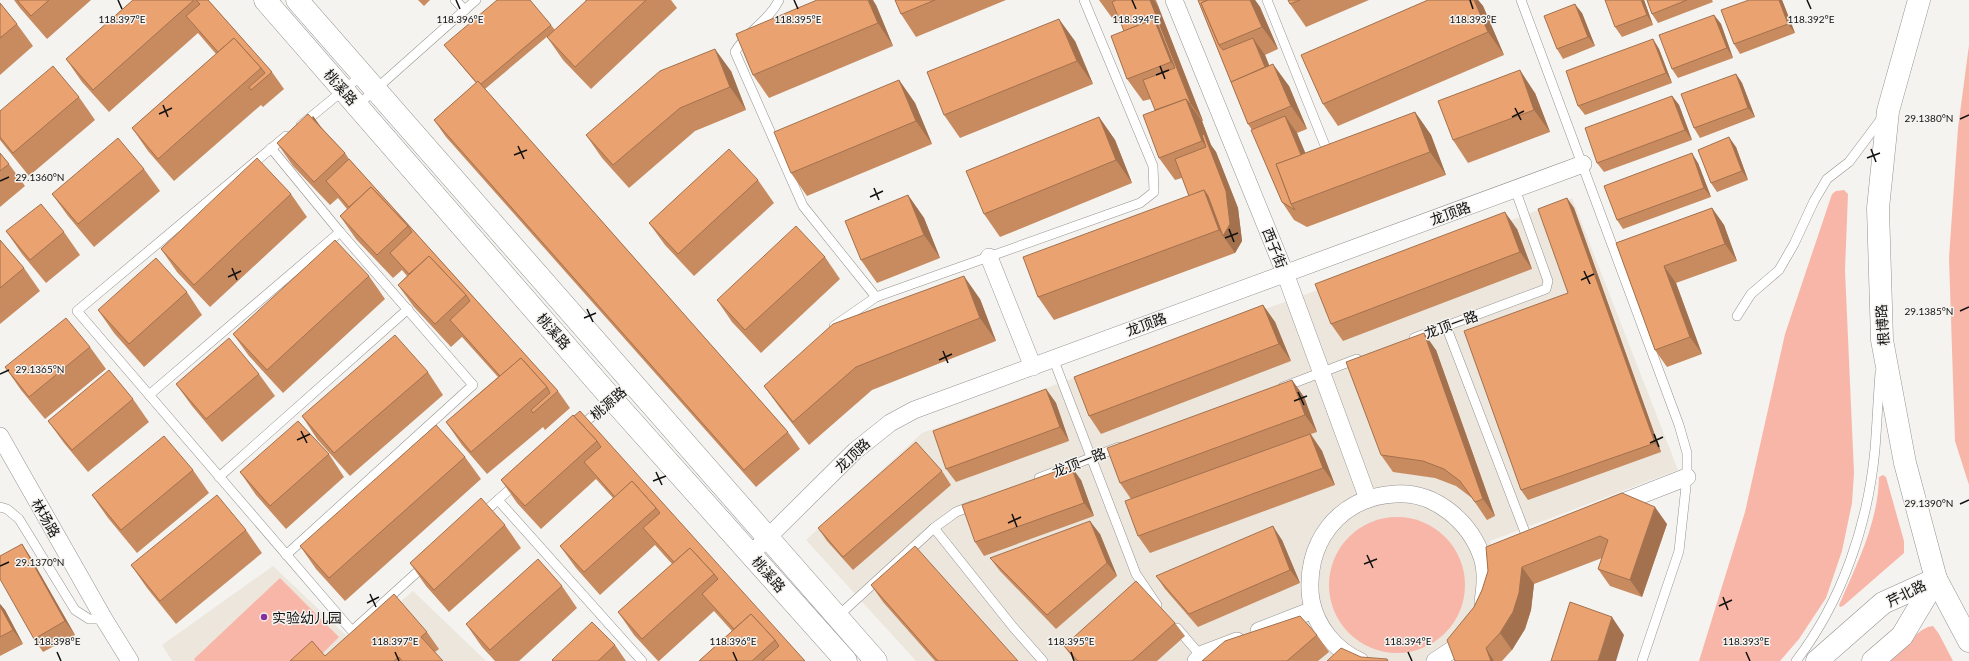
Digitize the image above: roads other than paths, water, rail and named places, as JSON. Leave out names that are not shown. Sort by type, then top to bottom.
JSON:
[{"type":"main road","name":"桃溪路","points":[[265,0],[612,398],[846,661]]},
{"type":"main road","name":"桃溪路","points":[[297,0],[876,661]]},
{"type":"main road","name":"根博路","points":[[1919,0],[1888,111],[1878,208],[1882,340],[1905,463],[1936,579],[1969,641]]},
{"type":"main road","name":"芹北路","points":[[1817,661],[1883,603],[1936,579]]},
{"type":"main road","name":"芹北路","points":[[1874,661],[1902,636],[1936,579]]},
{"type":"street","name":"西子街","points":[[1174,0],[1285,273],[1368,499]]},
{"type":"street","name":"龙顶路","points":[[751,554],[855,451],[890,423],[914,410],[1583,164]]},
{"type":"street","points":[[989,257],[1033,367]]},
{"type":"street","name":"林场路","points":[[0,436],[104,619],[130,661]]},
{"type":"street","points":[[1600,511],[1687,477]]},
{"type":"street","points":[[1360,661],[1349,656],[1327,636],[1313,610],[1309,583],[1312,556],[1324,531],[1344,512],[1368,499],[1396,494],[1425,498],[1450,511],[1470,532],[1489,556],[1482,607],[1475,621],[1456,648],[1436,661]]},
{"type":"street","points":[[1199,659],[1203,654],[1313,610]]},
{"type":"lane","points":[[455,0],[465,10]]},
{"type":"lane","points":[[434,558],[352,631],[77,311],[271,148],[351,98],[368,82],[465,10],[476,0]]},
{"type":"lane","points":[[779,0],[777,6],[756,29],[741,41],[735,52],[803,206],[876,297]]},
{"type":"lane","points":[[834,326],[876,297],[1140,202],[1154,192],[1153,166],[1084,0]]},
{"type":"lane","points":[[1267,0],[1326,148]]},
{"type":"lane","points":[[1521,0],[1679,425],[1687,453],[1687,477],[1680,551],[1642,661]]},
{"type":"lane","points":[[351,98],[368,82]]},
{"type":"lane","points":[[1737,316],[1751,294],[1779,270],[1794,244],[1814,201],[1827,179],[1849,162],[1888,111]]},
{"type":"lane","points":[[271,148],[340,232],[473,385],[286,555]]},
{"type":"lane","name":"龙顶一路","points":[[1402,343],[1546,289],[1548,281],[1515,189]]},
{"type":"lane","points":[[149,395],[340,232]]},
{"type":"lane","points":[[219,477],[408,309]]},
{"type":"lane","points":[[1446,326],[1529,540]]},
{"type":"lane","points":[[1796,661],[1819,628],[1837,595],[1862,525],[1875,451],[1882,340]]},
{"type":"lane","points":[[1277,389],[1366,356]]},
{"type":"lane","points":[[1053,358],[1136,574],[1199,659]]},
{"type":"lane","name":"桃源路","points":[[576,431],[631,382]]},
{"type":"lane","name":"龙顶一路","points":[[1027,483],[1091,457],[1128,444]]},
{"type":"lane","points":[[475,521],[528,473]]},
{"type":"lane","points":[[498,500],[642,661]]},
{"type":"lane","points":[[837,617],[934,528],[956,512],[985,500]]},
{"type":"lane","points":[[0,507],[8,509],[19,519],[75,610],[89,619],[104,619]]},
{"type":"lane","points":[[934,528],[1013,627],[1043,661]]},
{"type":"place","name":"实验幼儿园","points":[[264,617]]}]
